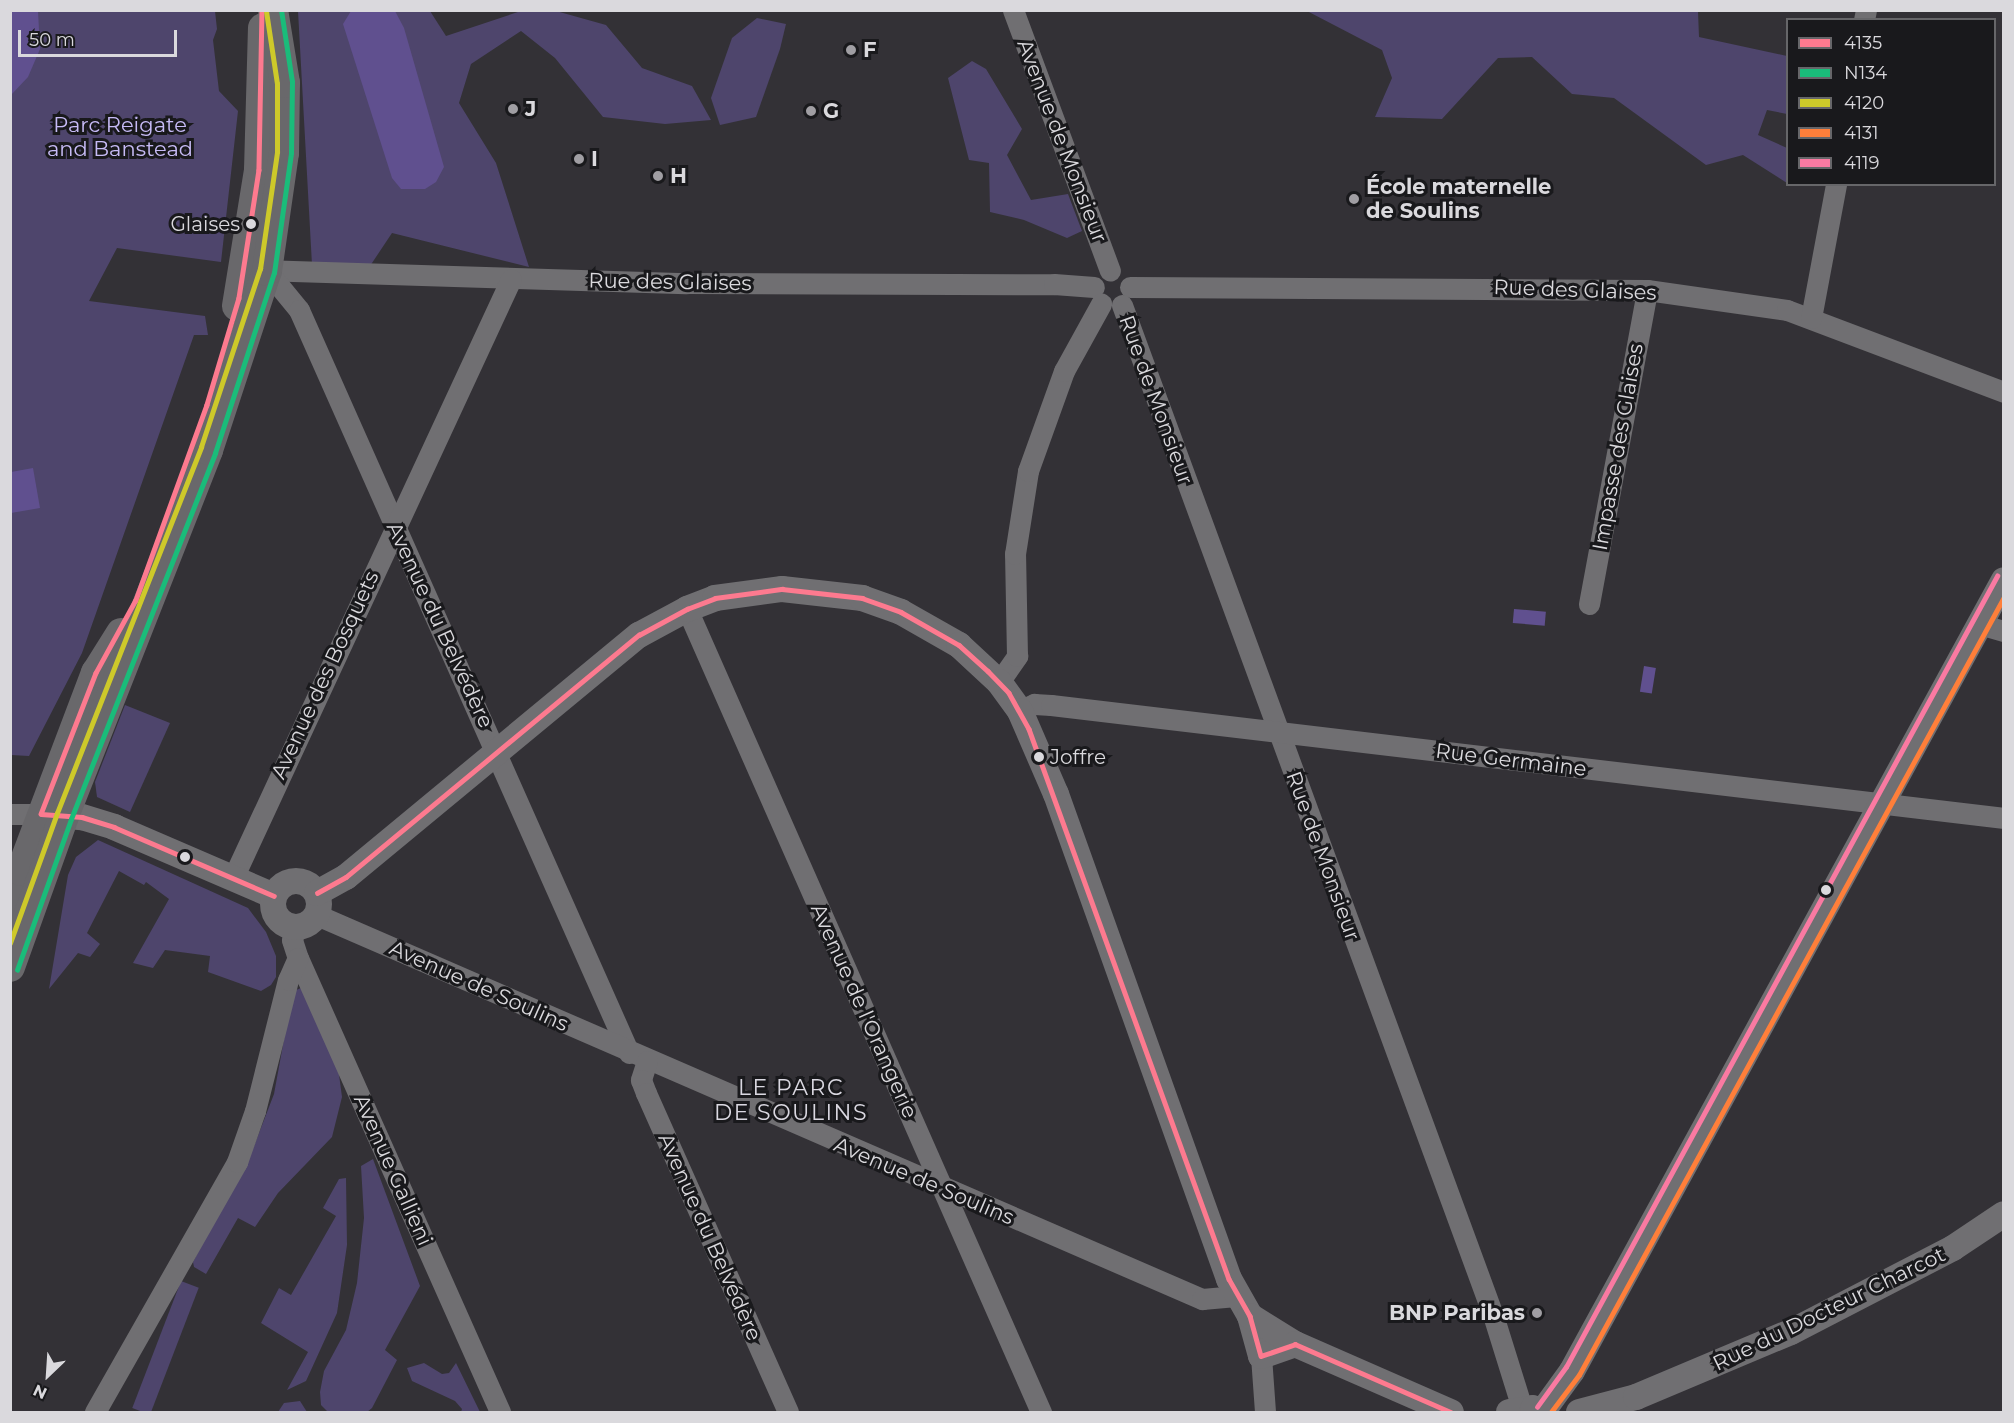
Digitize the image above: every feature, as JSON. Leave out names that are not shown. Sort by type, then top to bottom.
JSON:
[{"type":"main road","points":[[256,270],[262,10]]},
{"type":"main road","points":[[10,907],[52,815],[208,450],[256,270],[284,153],[285,83],[273,10]]},
{"type":"main road","points":[[10,967],[52,815]]},
{"type":"street","name":"Avenue de Monsieur","points":[[1013,10],[1110,271],[1121,273],[1112,296]]},
{"type":"street","points":[[1811,318],[1836,186]]},
{"type":"street","name":"Rue des Glaises","points":[[256,270],[1112,296],[1647,290],[1787,310],[2004,392]]},
{"type":"street","name":"Avenue du Belvédère","points":[[256,270],[299,310],[394,525],[638,1057],[645,1093],[788,1413]]},
{"type":"street","name":"Avenue des Bosquets","points":[[232,878],[394,525],[511,279]]},
{"type":"street","name":"Impasse des Glaises","points":[[1589,604],[1647,290]]},
{"type":"street","points":[[999,682],[1017,656],[1016,554],[1028,471],[1064,371],[1112,296]]},
{"type":"street","name":"Rue de Monsieur","points":[[1112,296],[1278,732],[1529,1411]]},
{"type":"street","points":[[1529,1411],[1572,1371],[2004,580]]},
{"type":"street","points":[[309,911],[298,881],[284,884],[274,896],[277,916],[309,911],[346,877],[639,635],[687,609],[715,598],[782,589],[862,598],[932,628],[959,645],[999,682],[1020,711],[1056,794],[1261,1356],[1265,1413]]},
{"type":"street","name":"Avenue de l'Orangerie","points":[[687,609],[1041,1413]]},
{"type":"street","points":[[1979,624],[2004,631]]},
{"type":"street","name":"Rue Germaine","points":[[1020,711],[1034,704],[1051,705],[2004,818]]},
{"type":"street","points":[[10,814],[52,815],[114,827],[274,896]]},
{"type":"street","name":"Avenue de Soulins","points":[[309,911],[943,1190],[1202,1299],[1244,1306]]},
{"type":"street","name":"Avenue Gallieni","points":[[309,911],[292,940],[298,958],[500,1413]]},
{"type":"street","points":[[95,1413],[237,1161],[261,1090],[288,980],[298,958]]},
{"type":"street","name":"Rue du Docteur Charcot","points":[[1580,1413],[1636,1397],[1791,1332],[1953,1248],[2004,1214]]},
{"type":"street","points":[[1244,1306],[1295,1344],[1451,1413]]},
{"type":"street","points":[[1261,1356],[1295,1344]]},
{"type":"green space","name":"Parc Reigate and Banstead","points":[[11,11],[215,11],[217,29],[213,40],[219,91],[238,111],[221,262],[117,248],[89,301],[205,316],[208,335],[194,335],[82,653],[29,756],[11,755]]},
{"type":"green space","points":[[298,11],[430,11],[446,36],[521,11],[556,11],[606,25],[642,68],[692,86],[711,120],[665,124],[603,117],[555,58],[521,31],[471,64],[459,103],[496,163],[529,267],[392,233],[370,266],[312,265]]},
{"type":"green space","points":[[1307,11],[1698,11],[1699,37],[1786,56],[1786,114],[1767,110],[1758,135],[1786,148],[1786,182],[1743,155],[1706,165],[1614,98],[1572,94],[1532,57],[1498,58],[1442,119],[1375,117],[1392,78],[1382,50]]},
{"type":"green space","points":[[757,18],[786,24],[780,49],[756,117],[720,125],[711,98],[732,38]]},
{"type":"green space","points":[[972,61],[986,69],[1022,129],[1007,155],[1031,200],[1068,194],[1082,231],[1067,238],[1024,220],[990,212],[989,163],[969,160],[948,78]]},
{"type":"green space","points":[[125,705],[170,723],[130,812],[97,797],[95,782]]},
{"type":"green space","points":[[98,840],[248,908],[266,932],[276,956],[276,977],[271,985],[261,991],[208,972],[210,956],[165,950],[153,968],[133,963],[169,899],[146,882],[144,885],[119,871],[87,933],[100,944],[90,957],[78,953],[49,989],[68,875],[76,857]]},
{"type":"green space","points":[[301,988],[338,1067],[342,1097],[332,1137],[278,1193],[255,1227],[238,1218],[206,1274],[194,1267],[193,1262],[254,1146],[274,1094],[289,1012],[296,990]]},
{"type":"green space","points":[[373,1159],[420,1286],[385,1350],[397,1360],[372,1408],[367,1412],[328,1412],[321,1405],[320,1392],[324,1371],[346,1330],[357,1283],[364,1218],[361,1166]]},
{"type":"green space","points":[[346,1178],[347,1245],[337,1313],[306,1381],[287,1390],[308,1352],[261,1323],[279,1288],[291,1295],[336,1216],[323,1208],[339,1179]]},
{"type":"green space","points":[[181,1281],[199,1288],[151,1412],[132,1408]]},
{"type":"green space","points":[[424,1363],[442,1374],[449,1373],[456,1363],[480,1412],[461,1412],[462,1409],[455,1401],[412,1381],[407,1368]]},
{"type":"green space","points":[[300,1401],[307,1412],[278,1412],[284,1403]]},
{"type":"shaded area","points":[[11,10],[38,11],[40,49],[28,77],[11,95]]},
{"type":"shaded area","points":[[351,11],[395,11],[404,28],[444,167],[436,182],[425,189],[401,189],[392,178],[343,24]]},
{"type":"shaded area","points":[[33,468],[40,508],[11,513],[11,472]]},
{"type":"shaded area","points":[[1514,609],[1546,612],[1545,626],[1513,623]]},
{"type":"shaded area","points":[[1644,666],[1656,668],[1652,694],[1640,692]]},
{"type":"transit line","name":"4135","points":[[262,10],[259,170],[239,298],[207,405],[136,600],[96,673],[41,814],[82,817],[114,827],[274,896]]},
{"type":"transit line","name":"N134","points":[[17,970],[71,819],[215,453],[274,273],[291,153],[292,82],[281,10]]},
{"type":"transit line","name":"4120","points":[[10,943],[57,813],[201,447],[260,269],[277,152],[277,84],[266,11]]},
{"type":"transit line","name":"4119","points":[[1537,1407],[1566,1367],[1997,576]]},
{"type":"transit line","name":"4135","points":[[317,893],[346,877],[639,635],[687,609],[715,598],[782,589],[862,598],[901,612],[959,645],[988,671],[1009,693],[1029,729],[1229,1279],[1250,1316],[1261,1356],[1295,1344],[1451,1412]]},
{"type":"transit line","name":"4131","points":[[1551,1412],[1579,1375],[2004,597]]},
{"type":"place","name":"F","points":[[851,50]]},
{"type":"place","name":"J","points":[[513,109]]},
{"type":"place","name":"G","points":[[811,111]]},
{"type":"place","name":"I","points":[[579,159]]},
{"type":"place","name":"H","points":[[658,176]]},
{"type":"place","name":"École maternelle de Soulins","points":[[1354,199]]},
{"type":"place","name":"Glaises","points":[[251,224]]},
{"type":"place","name":"Joffre","points":[[1039,757]]},
{"type":"place","name":"BNP Paribas","points":[[1537,1313]]},
{"type":"district","name":"LE PARC DE SOULINS","points":[[791,1100]]}]
